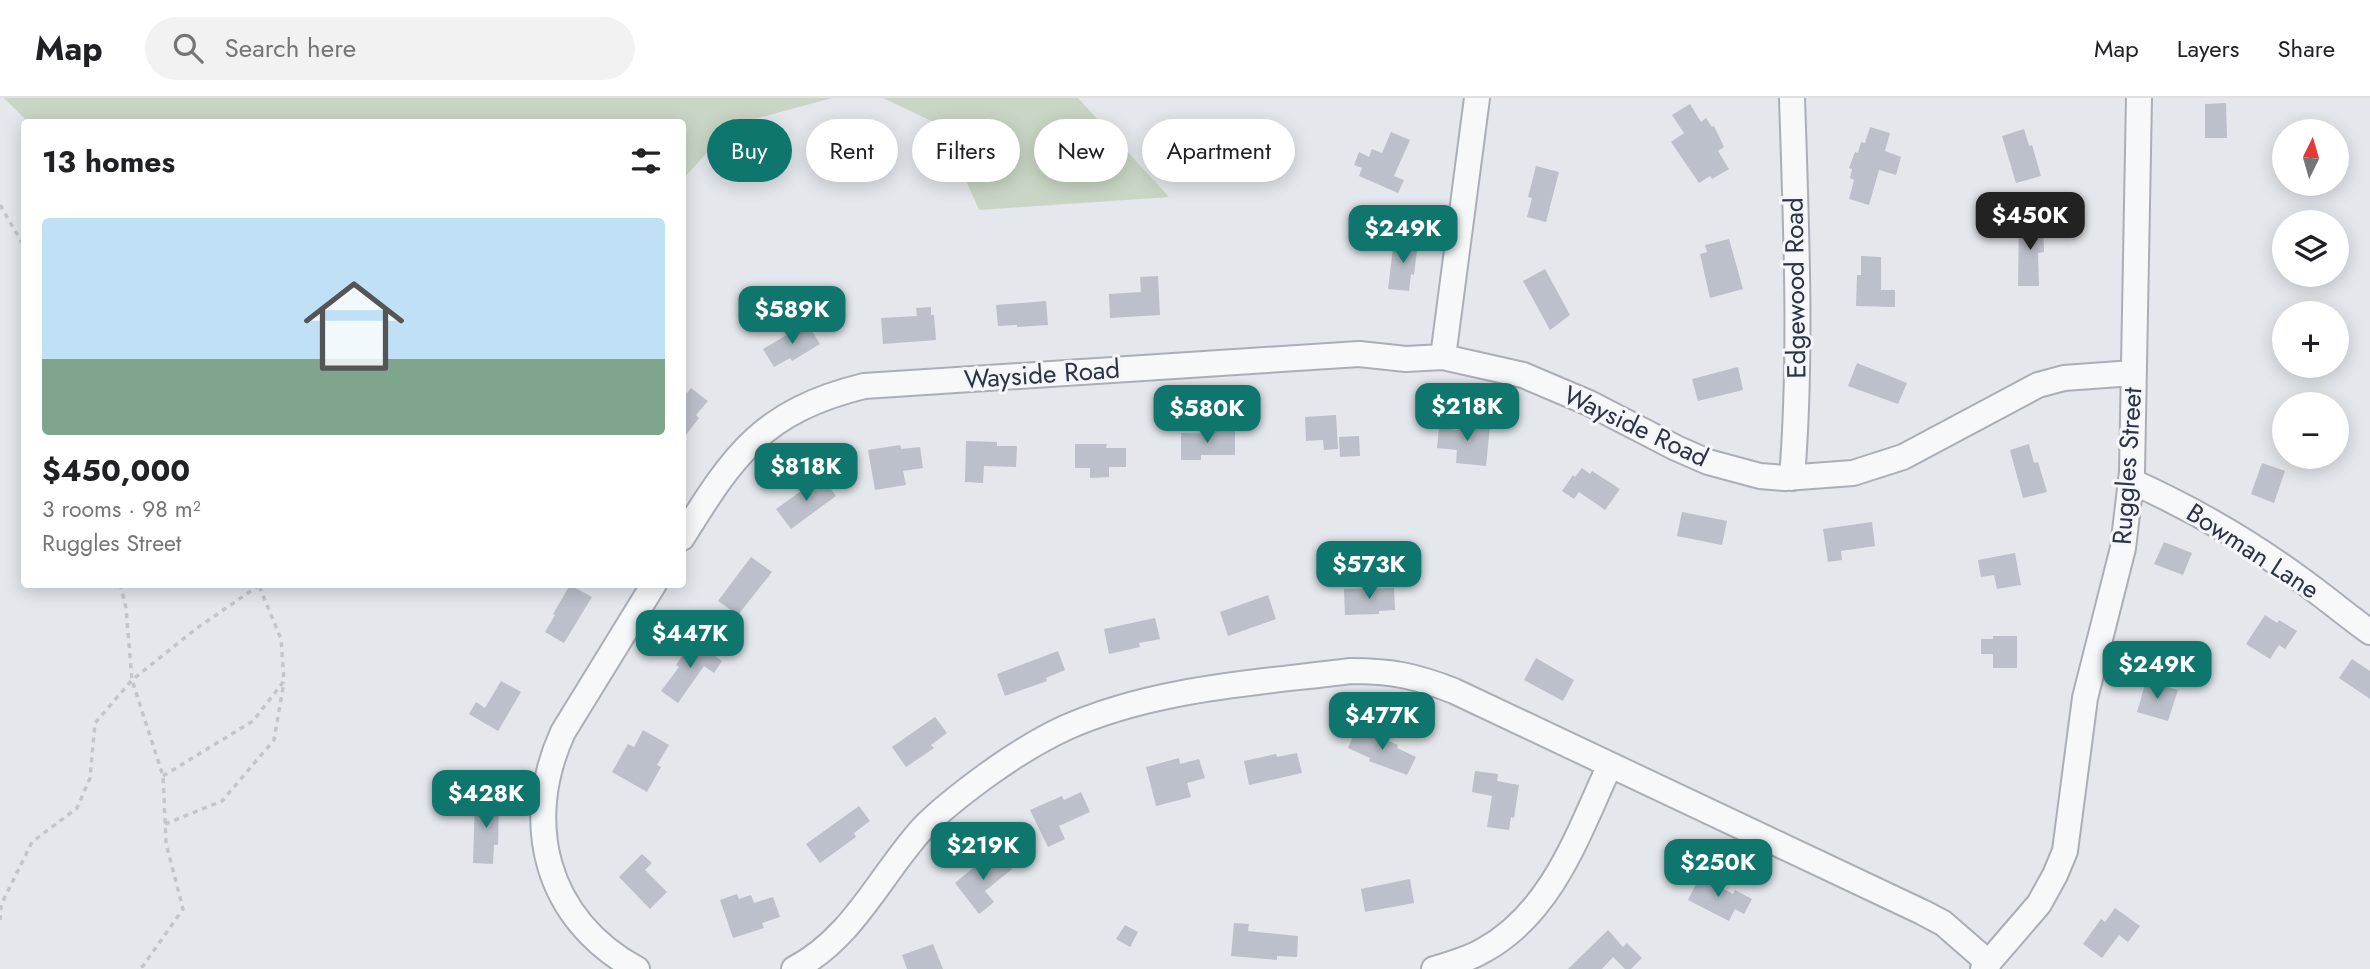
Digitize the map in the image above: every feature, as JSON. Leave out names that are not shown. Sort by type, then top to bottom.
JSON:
[{"type":"street","points":[[1443,357],[1477,98]]},
{"type":"street","name":"Edgewood Road","points":[[1792,98],[1797,290],[1793,478]]},
{"type":"street","name":"Ruggles Street","points":[[1986,966],[2039,904],[2056,875],[2065,851],[2085,698],[2123,548],[2131,481],[2138,98]]},
{"type":"street","name":"Wayside Road","points":[[686,532],[718,480],[737,456],[759,435],[809,404],[835,393],[864,386],[1359,354],[1406,359],[1443,357],[1533,379],[1589,402],[1708,462],[1760,476],[1793,478],[1853,473],[1903,457],[2038,385],[2064,378],[2133,373]]},
{"type":"street","name":"Bowman Lane","points":[[2131,481],[2186,506],[2236,536],[2299,578],[2370,632]]},
{"type":"street","points":[[637,969],[604,948],[587,931],[560,892],[545,848],[543,800],[550,765],[563,732],[652,588]]},
{"type":"street","points":[[794,969],[825,950],[842,934],[898,858],[924,828],[976,783],[1034,744],[1067,727],[1146,701],[1219,688],[1351,671],[1401,673],[1454,691],[1922,912],[1943,923],[1986,966]]},
{"type":"street","points":[[1434,969],[1483,951],[1527,916],[1562,867],[1610,765]]},
{"type":"path","points":[[0,205],[21,241]]},
{"type":"path","points":[[121,588],[126,608],[132,680],[163,776],[166,843],[183,909],[143,966],[137,969]]},
{"type":"path","points":[[0,920],[1,905],[32,842],[77,808],[90,778],[95,723],[132,680],[197,628],[257,588]]},
{"type":"path","points":[[165,824],[222,802],[274,740],[284,681],[281,639],[261,588]]},
{"type":"path","points":[[163,776],[253,721],[284,681]]},
{"type":"green space","points":[[4,98],[832,98],[754,119],[707,119],[707,153],[686,176],[686,119],[25,119]]},
{"type":"green space","points":[[883,98],[1078,98],[1097,119],[1034,119],[1034,182],[1128,182],[1128,152],[1142,168],[1142,182],[1155,182],[1169,197],[979,210],[967,182],[1020,182],[1020,119],[927,119]]},
{"type":"building","points":[[2226,103],[2227,138],[2205,138],[2205,104]]},
{"type":"building","points":[[1690,104],[1701,122],[1706,118],[1712,127],[1714,126],[1724,147],[1718,151],[1729,169],[1699,183],[1671,142],[1684,133],[1672,115]]},
{"type":"building","points":[[1870,127],[1890,133],[1885,151],[1901,157],[1896,175],[1879,170],[1869,205],[1849,199],[1854,180],[1850,178],[1852,169],[1849,168],[1861,142],[1865,143]]},
{"type":"building","points":[[2024,129],[2041,176],[2016,183],[2002,136]]},
{"type":"building","points":[[1391,132],[1410,140],[1394,176],[1404,180],[1398,193],[1359,176],[1362,168],[1354,165],[1359,152],[1369,157],[1372,149],[1382,153]]},
{"type":"building","points":[[1536,166],[1559,172],[1546,222],[1527,217],[1532,198],[1528,197]]},
{"type":"building","points":[[2019,220],[2043,220],[2044,252],[2038,253],[2039,286],[2018,286]]},
{"type":"building","points":[[1729,239],[1743,289],[1710,298],[1700,254],[1707,252],[1705,245]]},
{"type":"building","points":[[1394,240],[1418,242],[1409,291],[1388,289]]},
{"type":"building","points":[[1861,256],[1881,257],[1881,290],[1895,290],[1895,307],[1856,306]]},
{"type":"building","points":[[1545,269],[1570,315],[1550,330],[1523,281]]},
{"type":"building","points":[[1158,276],[1160,315],[1110,318],[1109,294],[1141,292],[1140,277]]},
{"type":"building","points":[[1046,301],[1048,325],[998,326],[996,305]]},
{"type":"building","points":[[931,307],[936,340],[883,344],[881,318],[917,316],[916,308]]},
{"type":"building","points":[[807,323],[820,344],[792,361],[790,358],[774,367],[763,349]]},
{"type":"building","points":[[1857,363],[1907,383],[1898,404],[1848,386]]},
{"type":"building","points":[[1738,367],[1743,390],[1698,401],[1692,379]]},
{"type":"building","points":[[691,388],[708,401],[696,415],[699,418],[686,435],[686,394]]},
{"type":"building","points":[[1336,415],[1338,449],[1324,450],[1323,440],[1306,441],[1305,417]]},
{"type":"building","points":[[1459,423],[1490,426],[1486,466],[1456,463],[1457,450],[1437,448],[1439,428],[1458,430]]},
{"type":"building","points":[[1213,430],[1235,431],[1235,455],[1201,455],[1201,460],[1181,460],[1181,433],[1213,434]]},
{"type":"building","points":[[1359,436],[1360,456],[1340,457],[1339,437]]},
{"type":"building","points":[[966,441],[1017,446],[1016,467],[984,466],[983,483],[965,482]]},
{"type":"building","points":[[1075,444],[1107,444],[1106,448],[1126,448],[1126,467],[1109,467],[1109,477],[1090,478],[1090,468],[1075,468]]},
{"type":"building","points":[[2029,444],[2034,463],[2038,462],[2047,492],[2023,498],[2010,450]]},
{"type":"building","points":[[900,445],[901,449],[920,447],[923,468],[903,471],[906,485],[875,490],[868,450]]},
{"type":"building","points":[[2262,463],[2272,466],[2272,469],[2285,471],[2274,503],[2251,494]]},
{"type":"building","points":[[1582,468],[1590,474],[1592,471],[1620,489],[1605,510],[1579,492],[1574,499],[1562,491],[1573,475],[1575,477]]},
{"type":"building","points":[[822,476],[836,496],[791,529],[776,509]]},
{"type":"building","points":[[1682,512],[1727,521],[1722,545],[1677,536]]},
{"type":"building","points":[[1872,522],[1875,546],[1841,551],[1842,560],[1828,562],[1823,529]]},
{"type":"building","points":[[2164,542],[2192,553],[2183,575],[2154,564]]},
{"type":"building","points":[[2015,553],[2021,585],[1997,589],[1994,575],[1981,577],[1978,560]]},
{"type":"building","points":[[751,557],[772,572],[738,615],[718,601]]},
{"type":"building","points":[[568,588],[576,588],[592,597],[564,643],[545,632],[555,615],[553,614]]},
{"type":"building","points":[[1394,588],[1395,610],[1379,611],[1379,614],[1345,615],[1344,589]]},
{"type":"building","points":[[1268,595],[1276,619],[1228,636],[1220,612]]},
{"type":"building","points":[[2265,615],[2297,631],[2285,649],[2279,645],[2270,659],[2246,644]]},
{"type":"building","points":[[1155,618],[1160,639],[1109,654],[1104,629]]},
{"type":"building","points":[[1993,636],[2017,636],[2017,668],[1993,668],[1993,654],[1981,654],[1981,639],[1993,639]]},
{"type":"building","points":[[693,640],[722,661],[714,673],[704,666],[678,703],[661,691],[679,667],[676,665]]},
{"type":"building","points":[[1058,651],[1065,670],[1046,678],[1047,681],[1005,696],[997,674]]},
{"type":"building","points":[[1536,658],[1574,680],[1563,701],[1524,680]]},
{"type":"building","points":[[2352,659],[2370,671],[2370,699],[2339,678]]},
{"type":"building","points":[[501,681],[521,692],[498,731],[469,714],[476,702],[485,708]]},
{"type":"building","points":[[2146,681],[2178,690],[2168,721],[2137,712]]},
{"type":"building","points":[[935,717],[947,733],[931,745],[934,748],[906,767],[892,747]]},
{"type":"building","points":[[1356,729],[1398,745],[1397,748],[1416,757],[1407,775],[1369,761],[1370,758],[1348,748]]},
{"type":"building","points":[[643,730],[669,745],[657,765],[661,767],[647,792],[612,772],[628,744],[634,747]]},
{"type":"building","points":[[1297,753],[1302,773],[1249,785],[1244,761],[1276,754],[1277,757]]},
{"type":"building","points":[[1179,758],[1180,764],[1199,759],[1205,778],[1187,783],[1191,797],[1156,806],[1146,767]]},
{"type":"building","points":[[1475,771],[1498,774],[1497,781],[1519,785],[1514,818],[1511,817],[1509,830],[1487,827],[1492,796],[1472,792]]},
{"type":"building","points":[[1081,792],[1090,812],[1059,826],[1065,839],[1048,847],[1030,810],[1062,796],[1064,800]]},
{"type":"building","points":[[475,799],[499,800],[498,845],[494,845],[493,864],[473,863]]},
{"type":"building","points":[[859,806],[870,821],[854,833],[856,837],[820,863],[806,844]]},
{"type":"building","points":[[999,853],[1012,869],[985,891],[994,902],[979,914],[955,883],[980,862],[983,866]]},
{"type":"building","points":[[642,854],[652,863],[645,870],[667,892],[650,909],[619,877]]},
{"type":"building","points":[[1700,876],[1733,894],[1735,890],[1752,899],[1744,914],[1735,909],[1729,921],[1688,900]]},
{"type":"building","points":[[1410,879],[1414,903],[1365,912],[1361,889]]},
{"type":"building","points":[[737,894],[739,899],[751,895],[754,903],[773,897],[780,917],[762,923],[764,928],[733,938],[720,900]]},
{"type":"building","points":[[2115,908],[2140,926],[2128,942],[2119,935],[2102,958],[2083,944],[2101,919],[2105,922]]},
{"type":"building","points":[[1234,923],[1249,924],[1248,931],[1298,936],[1297,957],[1277,956],[1277,960],[1231,956]]},
{"type":"building","points":[[1125,925],[1138,932],[1130,947],[1116,939]]},
{"type":"building","points":[[1608,930],[1623,947],[1627,943],[1642,958],[1631,969],[1625,969],[1613,957],[1602,969],[1568,969]]},
{"type":"building","points":[[933,944],[943,969],[907,969],[902,955]]}]
